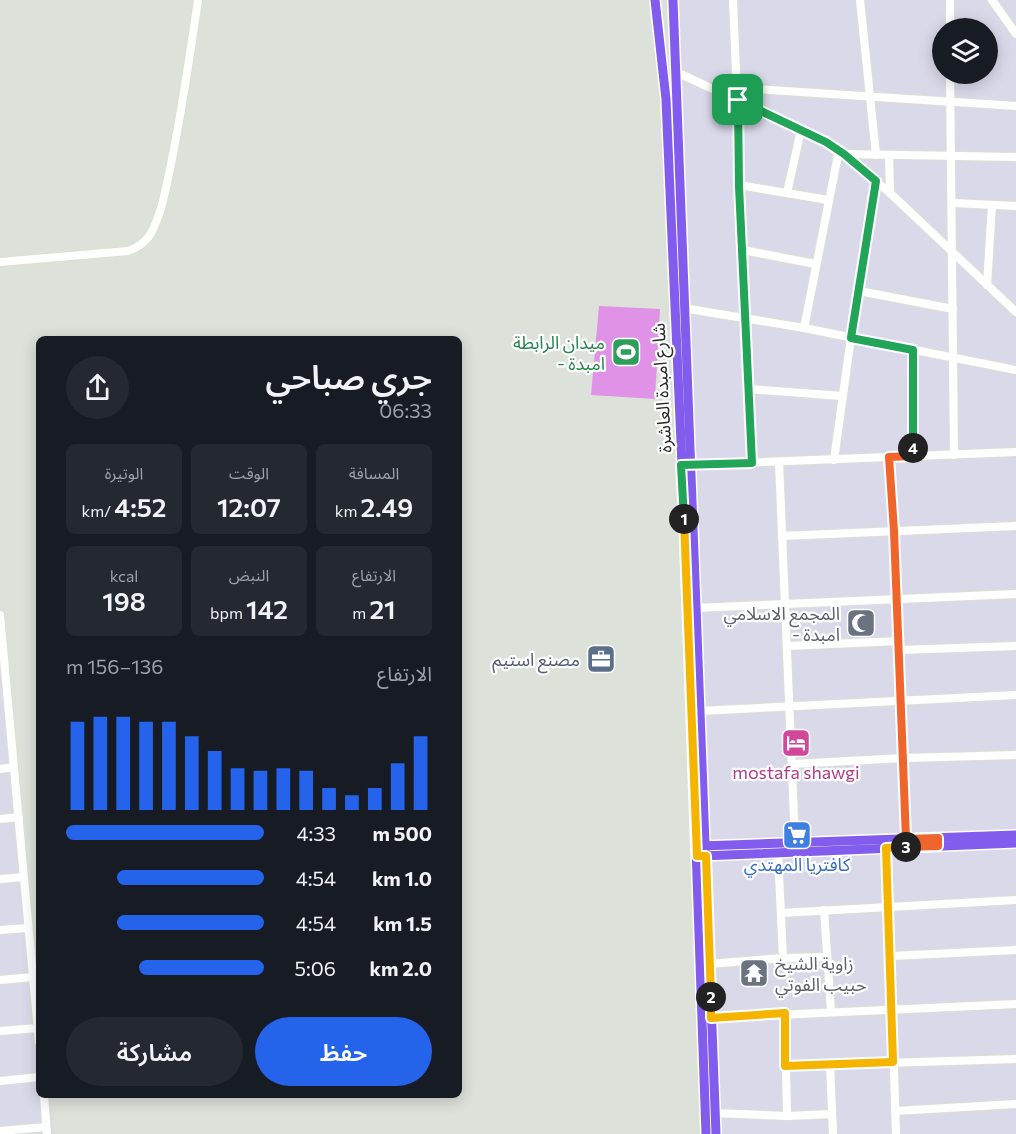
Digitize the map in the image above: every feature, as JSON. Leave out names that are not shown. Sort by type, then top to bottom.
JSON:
[{"type":"main road","name":"شارع امبدة العاشرة","points":[[655,0],[666,99],[696,608],[700,711],[701,851],[696,882],[706,1134]]},
{"type":"main road","name":"شارع امبدة العاشرة","points":[[673,0],[686,465],[701,851],[709,964],[716,1134]]},
{"type":"main road","points":[[701,851],[778,853],[886,848],[1016,835]]},
{"type":"main road","points":[[701,851],[795,842],[906,839],[938,842],[1016,843]]},
{"type":"street","points":[[0,262],[128,251],[135,249],[146,240],[154,226],[165,194],[198,0]]},
{"type":"street","points":[[733,0],[752,463]]},
{"type":"street","points":[[860,0],[876,155]]},
{"type":"street","points":[[950,0],[950,18]]},
{"type":"street","points":[[992,0],[1016,34]]},
{"type":"street","points":[[674,70],[842,152],[890,193],[1016,312]]},
{"type":"street","points":[[950,84],[954,455]]},
{"type":"street","points":[[738,88],[1016,106]]},
{"type":"street","points":[[787,193],[801,130]]},
{"type":"street","points":[[842,152],[876,155],[1016,157]]},
{"type":"street","points":[[804,328],[828,200],[842,152]]},
{"type":"street","points":[[889,155],[890,193]]},
{"type":"street","points":[[834,460],[876,181]]},
{"type":"street","points":[[739,186],[828,200]]},
{"type":"street","points":[[953,203],[1016,206]]},
{"type":"street","points":[[987,285],[993,205]]},
{"type":"street","points":[[743,250],[815,264]]},
{"type":"street","points":[[859,291],[953,309]]},
{"type":"street","points":[[683,308],[804,328],[1016,370]]},
{"type":"street","points":[[913,350],[913,456]]},
{"type":"street","points":[[748,389],[842,396]]},
{"type":"street","points":[[686,465],[1016,452]]},
{"type":"street","points":[[889,457],[902,701],[906,839]]},
{"type":"street","points":[[779,462],[795,842]]},
{"type":"street","points":[[782,536],[1016,526]]},
{"type":"street","points":[[696,608],[1016,594]]},
{"type":"street","points":[[0,615],[4,686],[20,817],[36,1008]]},
{"type":"street","points":[[787,646],[1016,646]]},
{"type":"street","points":[[700,711],[1016,695]]},
{"type":"street","points":[[0,724],[10,723]]},
{"type":"street","points":[[792,764],[1016,755]]},
{"type":"street","points":[[0,769],[14,767]]},
{"type":"street","points":[[0,819],[20,817]]},
{"type":"street","points":[[886,848],[896,1134]]},
{"type":"street","points":[[778,853],[783,958]]},
{"type":"street","points":[[0,879],[24,877]]},
{"type":"street","points":[[781,913],[1016,900]]},
{"type":"street","points":[[824,910],[831,1011]]},
{"type":"street","points":[[0,930],[28,928]]},
{"type":"street","points":[[891,956],[1016,950]]},
{"type":"street","points":[[709,964],[827,957]]},
{"type":"street","points":[[0,980],[33,977]]},
{"type":"street","points":[[711,1018],[1016,1004]]},
{"type":"street","points":[[785,1013],[787,1116]]},
{"type":"street","points":[[0,1031],[36,1028]]},
{"type":"street","points":[[785,1066],[1016,1059]]},
{"type":"street","points":[[830,1065],[833,1134]]},
{"type":"street","points":[[0,1080],[36,1077]]},
{"type":"street","points":[[0,1131],[46,1130],[44,1098]]},
{"type":"street","points":[[895,1110],[1016,1104]]},
{"type":"street","points":[[716,1113],[787,1116],[832,1114]]},
{"type":"shaded area","points":[[0,0],[669,0],[717,1134],[54,1134],[50,1098],[462,1098],[462,336],[36,336],[36,969],[19,817],[21,815],[0,608]]},
{"type":"shaded area","name":"ميدان الرابطة - امبدة","points":[[599,306],[660,309],[655,399],[591,395]]},
{"type":"place","name":"ميدان الرابطة - امبدة","points":[[626,352]]},
{"type":"place","name":"المجمع الاسلامي - امبدة","points":[[861,623]]},
{"type":"place","name":"مصنع استيم","points":[[601,659]]},
{"type":"place","name":"mostafa shawgi","points":[[796,743]]},
{"type":"place","name":"كافتريا المهتدي","points":[[797,835]]},
{"type":"place","name":"زاوية الشيخ حبيب الفوتي","points":[[754,973]]},
{"type":"route","points":[[738,100],[826,142],[876,181],[851,338],[913,350],[913,456],[889,457],[902,701],[906,839],[938,838],[938,846],[886,848],[893,1062],[785,1066],[785,1013],[711,1018],[706,856],[697,856],[681,465],[752,463],[739,186],[738,100]]}]
